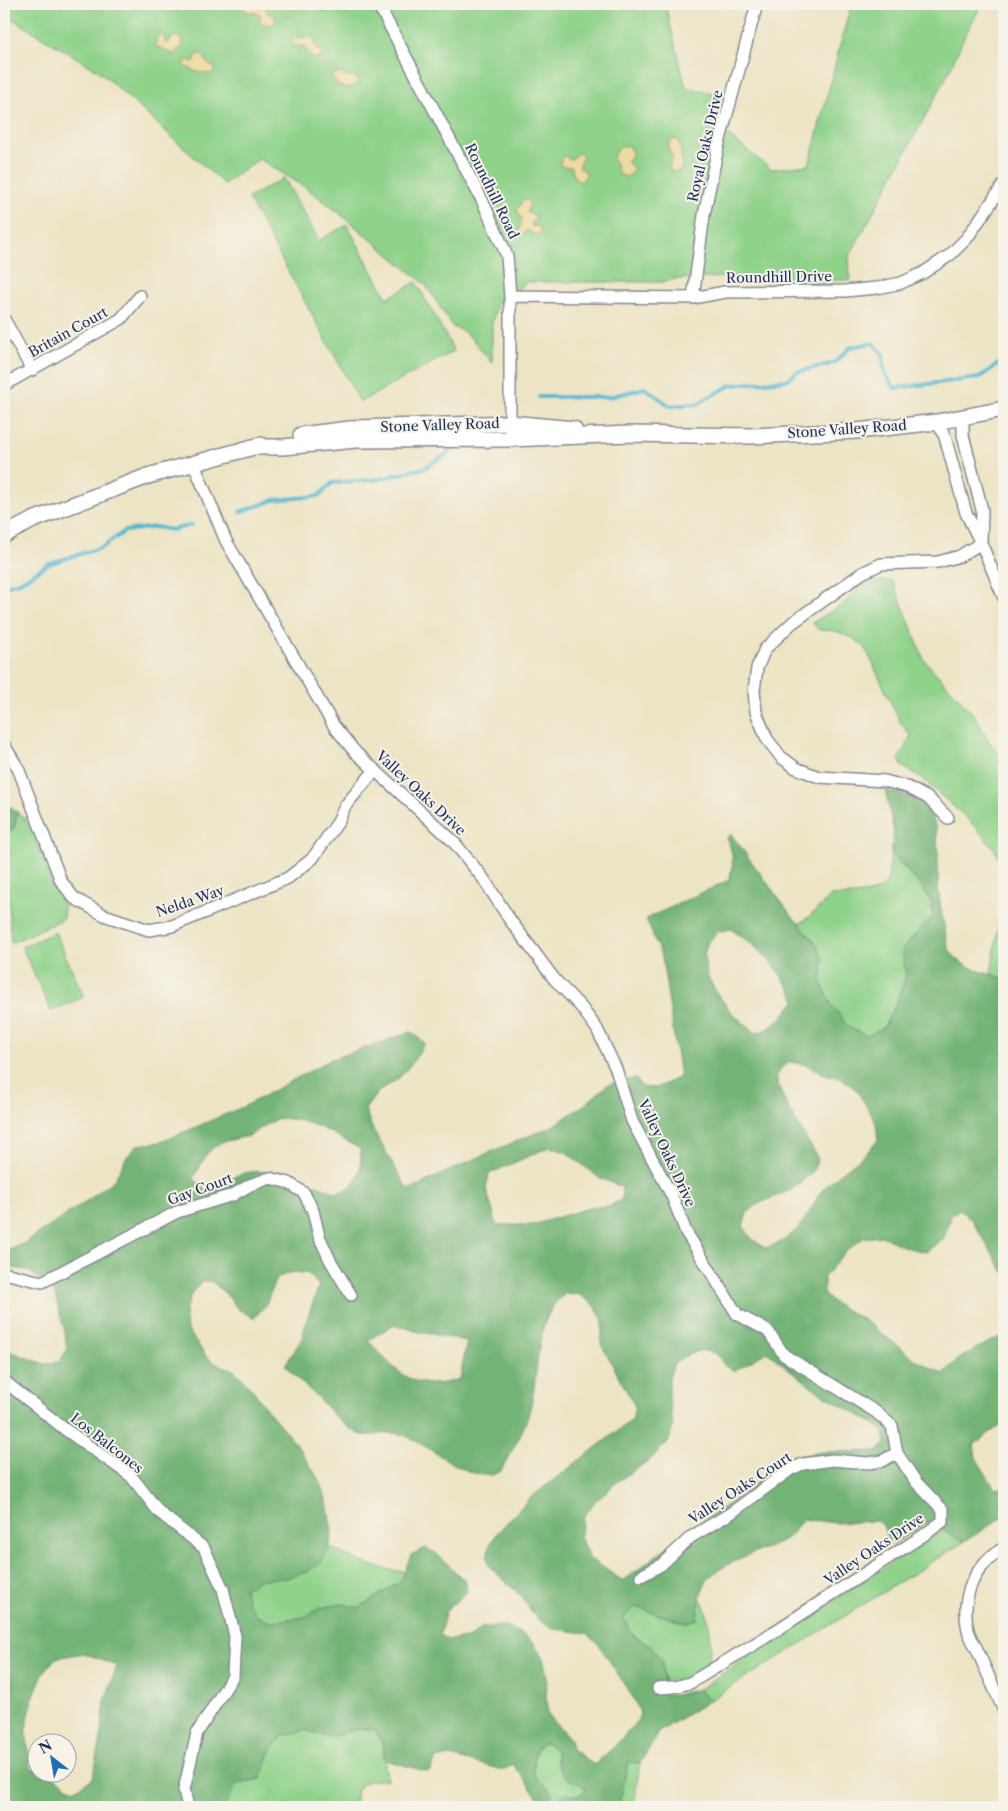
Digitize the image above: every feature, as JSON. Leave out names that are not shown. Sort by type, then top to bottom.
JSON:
[{"type":"street","name":"Roundhill Road","points":[[378,4],[485,207],[507,256],[510,296],[510,439]]},
{"type":"street","name":"Royal Oaks Drive","points":[[693,298],[704,215],[718,147],[756,4]]},
{"type":"street","name":"Roundhill Drive","points":[[510,296],[693,298],[725,292],[845,291],[877,288],[901,283],[923,273],[950,255],[967,238],[1004,184]]},
{"type":"street","name":"Britain Court","points":[[4,385],[121,320],[140,296]]},
{"type":"street","points":[[4,319],[32,370]]},
{"type":"street","name":"Stone Valley Road","points":[[252,447],[284,447],[356,440],[510,439],[630,434],[762,436],[857,431],[937,422],[1004,409]]},
{"type":"street","points":[[963,417],[963,435],[982,510],[981,543]]},
{"type":"street","points":[[937,422],[945,437],[966,513],[1004,598]]},
{"type":"street","name":"Stone Valley Road","points":[[4,535],[33,520],[148,476],[193,462],[286,438],[358,428],[510,423],[630,434]]},
{"type":"street","name":"Valley Oaks Drive","points":[[193,462],[226,542],[334,726],[355,752],[453,841],[483,878],[510,920],[555,980],[581,1007],[597,1029],[616,1070],[632,1121],[672,1196],[686,1232],[737,1314],[768,1331],[784,1355],[876,1412],[892,1426],[897,1454],[916,1482],[943,1510],[943,1521],[836,1592],[690,1683],[658,1688]]},
{"type":"street","points":[[948,818],[928,798],[907,787],[885,781],[820,777],[796,768],[781,756],[767,739],[756,712],[754,691],[757,668],[765,649],[792,623],[862,573],[881,564],[938,562],[960,556],[981,543]]},
{"type":"street","name":"Nelda Way","points":[[4,745],[18,768],[61,882],[74,898],[96,910],[149,930],[172,926],[288,878],[312,859],[338,822],[345,806],[375,770]]},
{"type":"street","name":"Gay Court","points":[[4,1273],[42,1282],[177,1212],[233,1195],[250,1185],[270,1178],[289,1183],[304,1193],[313,1212],[319,1236],[326,1252],[351,1295]]},
{"type":"street","name":"Los Balcones","points":[[4,1381],[66,1430],[131,1476],[159,1512],[204,1548],[223,1589],[236,1636],[233,1676],[197,1733],[184,1790],[188,1807]]},
{"type":"street","name":"Valley Oaks Court","points":[[641,1576],[660,1565],[691,1537],[730,1513],[791,1469],[803,1464],[833,1460],[868,1463],[882,1461],[897,1454]]},
{"type":"street","points":[[1004,1548],[981,1566],[971,1584],[966,1610],[968,1630],[1004,1711]]},
{"type":"green space","points":[[4,4],[310,4],[326,12],[340,4],[665,4],[686,87],[717,96],[712,123],[771,169],[809,165],[851,4],[982,4],[965,35],[947,76],[849,257],[850,280],[739,281],[738,277],[675,279],[664,282],[527,282],[497,304],[492,324],[492,363],[471,338],[463,331],[453,327],[425,284],[305,187],[259,159],[224,184],[100,72],[4,14]]},
{"type":"green space","points":[[284,178],[319,240],[347,225],[387,298],[416,282],[454,351],[360,402],[248,198]]},
{"type":"green space","points":[[881,581],[893,581],[924,660],[975,716],[992,746],[1004,758],[1004,979],[991,974],[1001,911],[1003,865],[993,847],[968,819],[920,777],[902,766],[899,759],[911,736],[900,722],[865,647],[851,637],[836,631],[819,630],[812,623],[843,604],[863,585]]},
{"type":"green space","points":[[885,790],[908,796],[918,801],[927,808],[932,816],[937,838],[940,902],[947,942],[952,954],[972,968],[1004,979],[1004,1273],[971,1219],[959,1209],[951,1216],[944,1238],[926,1252],[905,1247],[882,1236],[863,1238],[844,1253],[824,1277],[824,1295],[835,1304],[864,1320],[916,1360],[943,1374],[960,1358],[1004,1335],[1004,1424],[974,1445],[976,1458],[995,1489],[1004,1487],[1004,1516],[964,1542],[928,1522],[893,1544],[887,1537],[883,1525],[877,1521],[836,1523],[803,1519],[786,1539],[722,1568],[709,1578],[702,1592],[697,1619],[685,1623],[635,1607],[623,1619],[633,1635],[651,1647],[662,1661],[665,1695],[675,1695],[699,1689],[710,1700],[659,1732],[640,1763],[629,1762],[617,1807],[580,1807],[578,1803],[561,1802],[560,1797],[566,1793],[581,1795],[586,1788],[567,1778],[562,1773],[558,1764],[557,1753],[551,1746],[545,1743],[537,1749],[533,1764],[533,1771],[536,1777],[553,1794],[542,1803],[513,1764],[503,1770],[450,1756],[436,1759],[429,1772],[385,1760],[383,1745],[375,1729],[357,1729],[329,1737],[305,1730],[282,1736],[270,1753],[261,1779],[237,1783],[224,1807],[4,1807],[4,1354],[9,1351],[44,1364],[59,1362],[67,1350],[65,1332],[54,1292],[27,1270],[4,1267],[4,1252],[23,1244],[91,1198],[115,1179],[126,1158],[137,1145],[161,1142],[245,1106],[332,1059],[411,1032],[425,1043],[415,1059],[399,1078],[378,1092],[365,1109],[372,1128],[408,1190],[490,1152],[551,1127],[587,1103],[607,1085],[635,1078],[642,1087],[656,1088],[680,1077],[662,957],[646,919],[729,880],[733,859],[727,838],[731,834],[788,911],[817,945],[823,959],[821,982],[831,1004],[848,1027],[867,1036],[884,1027],[896,1004],[906,975],[902,950],[933,917],[931,901],[924,890],[891,853],[894,832]],"holes":[[[730,929],[751,944],[776,968],[796,1000],[783,1016],[762,1031],[756,1033],[731,1012],[716,992],[707,975],[704,956],[707,944],[717,932]],[[790,1062],[807,1065],[824,1074],[842,1079],[857,1090],[876,1123],[878,1140],[866,1153],[823,1189],[807,1216],[792,1234],[780,1242],[765,1248],[752,1239],[743,1226],[747,1213],[758,1204],[791,1190],[812,1173],[818,1159],[789,1109],[780,1089],[776,1078],[781,1068]],[[282,1118],[304,1122],[331,1133],[360,1149],[361,1163],[355,1181],[347,1189],[337,1193],[295,1178],[273,1173],[251,1172],[240,1174],[209,1191],[193,1179],[206,1155],[214,1147],[221,1142],[249,1136],[269,1123]],[[549,1147],[566,1152],[598,1177],[622,1187],[622,1199],[610,1206],[593,1207],[532,1225],[497,1225],[486,1189],[489,1174]],[[294,1272],[309,1274],[319,1286],[302,1339],[285,1365],[351,1430],[361,1435],[385,1433],[404,1435],[459,1467],[482,1475],[492,1475],[501,1471],[523,1430],[531,1403],[543,1327],[555,1303],[566,1293],[580,1295],[595,1306],[603,1320],[601,1344],[635,1406],[632,1420],[530,1498],[497,1533],[490,1545],[487,1556],[489,1566],[521,1596],[537,1619],[553,1629],[587,1633],[599,1645],[634,1699],[640,1713],[639,1719],[614,1747],[594,1765],[572,1749],[570,1739],[548,1715],[546,1699],[547,1676],[543,1658],[534,1644],[522,1634],[506,1626],[482,1627],[468,1638],[447,1640],[440,1634],[446,1610],[467,1592],[466,1582],[437,1554],[426,1548],[411,1555],[401,1581],[359,1608],[343,1604],[320,1608],[305,1617],[269,1622],[257,1616],[249,1604],[244,1588],[262,1579],[287,1578],[307,1572],[320,1564],[330,1547],[332,1532],[327,1502],[322,1485],[297,1445],[263,1405],[253,1390],[234,1370],[213,1362],[206,1356],[187,1329],[185,1310],[192,1293],[201,1282],[211,1281],[225,1293],[238,1309],[254,1318],[266,1304],[277,1279]],[[395,1324],[415,1331],[467,1341],[460,1379],[430,1384],[408,1378],[388,1362],[368,1340]],[[701,1350],[717,1354],[725,1366],[734,1371],[767,1352],[819,1392],[876,1425],[884,1432],[886,1443],[878,1451],[823,1452],[786,1461],[770,1471],[747,1491],[688,1531],[623,1581],[589,1558],[580,1537],[584,1516],[595,1502],[618,1481],[651,1459],[669,1441],[673,1426],[669,1398],[669,1379],[673,1365],[683,1357]],[[84,1653],[117,1666],[105,1700],[101,1739],[93,1778],[74,1790],[65,1784],[28,1784],[26,1728],[33,1698],[43,1673],[56,1658]]]},
{"type":"green space","points":[[4,805],[11,807],[17,812],[15,826],[8,834],[6,842],[8,851],[4,863]]},
{"type":"green space","points":[[17,812],[24,818],[33,833],[53,887],[64,906],[63,919],[11,943],[9,901],[4,863],[8,851],[6,842],[8,834],[15,826]]},
{"type":"green space","points":[[891,853],[924,890],[931,901],[933,917],[902,950],[906,975],[896,1004],[884,1027],[867,1036],[848,1027],[831,1004],[821,982],[823,959],[817,945],[799,924],[831,896],[870,893],[878,890],[887,881]]},
{"type":"green space","points":[[55,932],[84,997],[51,1011],[22,947]]},
{"type":"green space","points":[[943,1529],[964,1542],[710,1700],[699,1689]]},
{"type":"green space","points":[[330,1547],[366,1564],[405,1572],[401,1581],[359,1608],[343,1604],[320,1608],[305,1617],[269,1622],[257,1616],[249,1604],[244,1588],[262,1579],[287,1578],[320,1564]]},
{"type":"green space","points":[[700,1597],[707,1614],[710,1631],[708,1666],[682,1679],[664,1681],[662,1661],[651,1647],[633,1635],[623,1618],[635,1607],[685,1623],[697,1619]]},
{"type":"green space","points":[[357,1729],[375,1729],[383,1745],[387,1780],[370,1781],[362,1784],[357,1791],[354,1807],[224,1807],[237,1783],[261,1779],[270,1753],[282,1736],[305,1730],[329,1737]]},
{"type":"green space","points":[[545,1743],[556,1751],[558,1766],[563,1774],[587,1788],[581,1795],[572,1795],[571,1804],[578,1802],[580,1807],[545,1807],[542,1803],[550,1798],[534,1772],[535,1753],[538,1747]]},
{"type":"green space","points":[[629,1762],[640,1763],[634,1807],[617,1807],[621,1796]]},
{"type":"sand","points":[[241,4],[257,4],[259,8],[265,6],[268,14],[273,14],[275,17],[275,23],[270,25],[260,23],[258,21],[261,17],[260,14],[245,11]]},
{"type":"sand","points":[[162,35],[165,37],[164,42],[167,43],[170,42],[172,37],[178,36],[183,42],[183,46],[173,54],[156,46],[157,39]]},
{"type":"sand","points":[[310,36],[315,40],[316,46],[322,53],[318,59],[312,58],[304,46],[297,46],[292,43],[291,39]]},
{"type":"sand","points":[[201,54],[207,63],[216,69],[213,73],[197,72],[184,64],[187,60],[194,62],[196,56]]},
{"type":"sand","points":[[335,73],[341,73],[346,77],[356,77],[358,83],[347,88],[340,86],[332,77]]},
{"type":"sand","points":[[674,139],[679,142],[682,159],[681,169],[676,172],[671,171],[669,166],[673,157],[669,151],[668,144]]},
{"type":"sand","points":[[623,146],[628,146],[632,152],[632,155],[626,161],[633,168],[633,171],[627,177],[618,174],[617,166],[613,159],[615,152]]},
{"type":"sand","points":[[578,153],[583,156],[579,167],[586,172],[586,176],[581,182],[575,179],[571,167],[563,167],[560,162],[564,156],[571,160]]},
{"type":"sand","points":[[523,200],[527,200],[530,203],[527,212],[536,215],[531,223],[532,226],[539,227],[541,230],[539,235],[535,235],[527,230],[523,235],[519,230],[522,220],[517,210]]},
{"type":"waterway","points":[[539,397],[609,397],[645,388],[670,406],[697,404],[731,385],[786,380],[797,372],[834,363],[851,347],[873,343],[883,354],[885,372],[895,388],[979,378],[1004,360]]},
{"type":"waterway","points":[[240,512],[274,500],[319,496],[332,483],[380,479],[424,468],[449,453]]},
{"type":"waterway","points":[[4,586],[20,582],[48,564],[103,547],[125,531],[155,527],[172,530],[192,525]]}]
